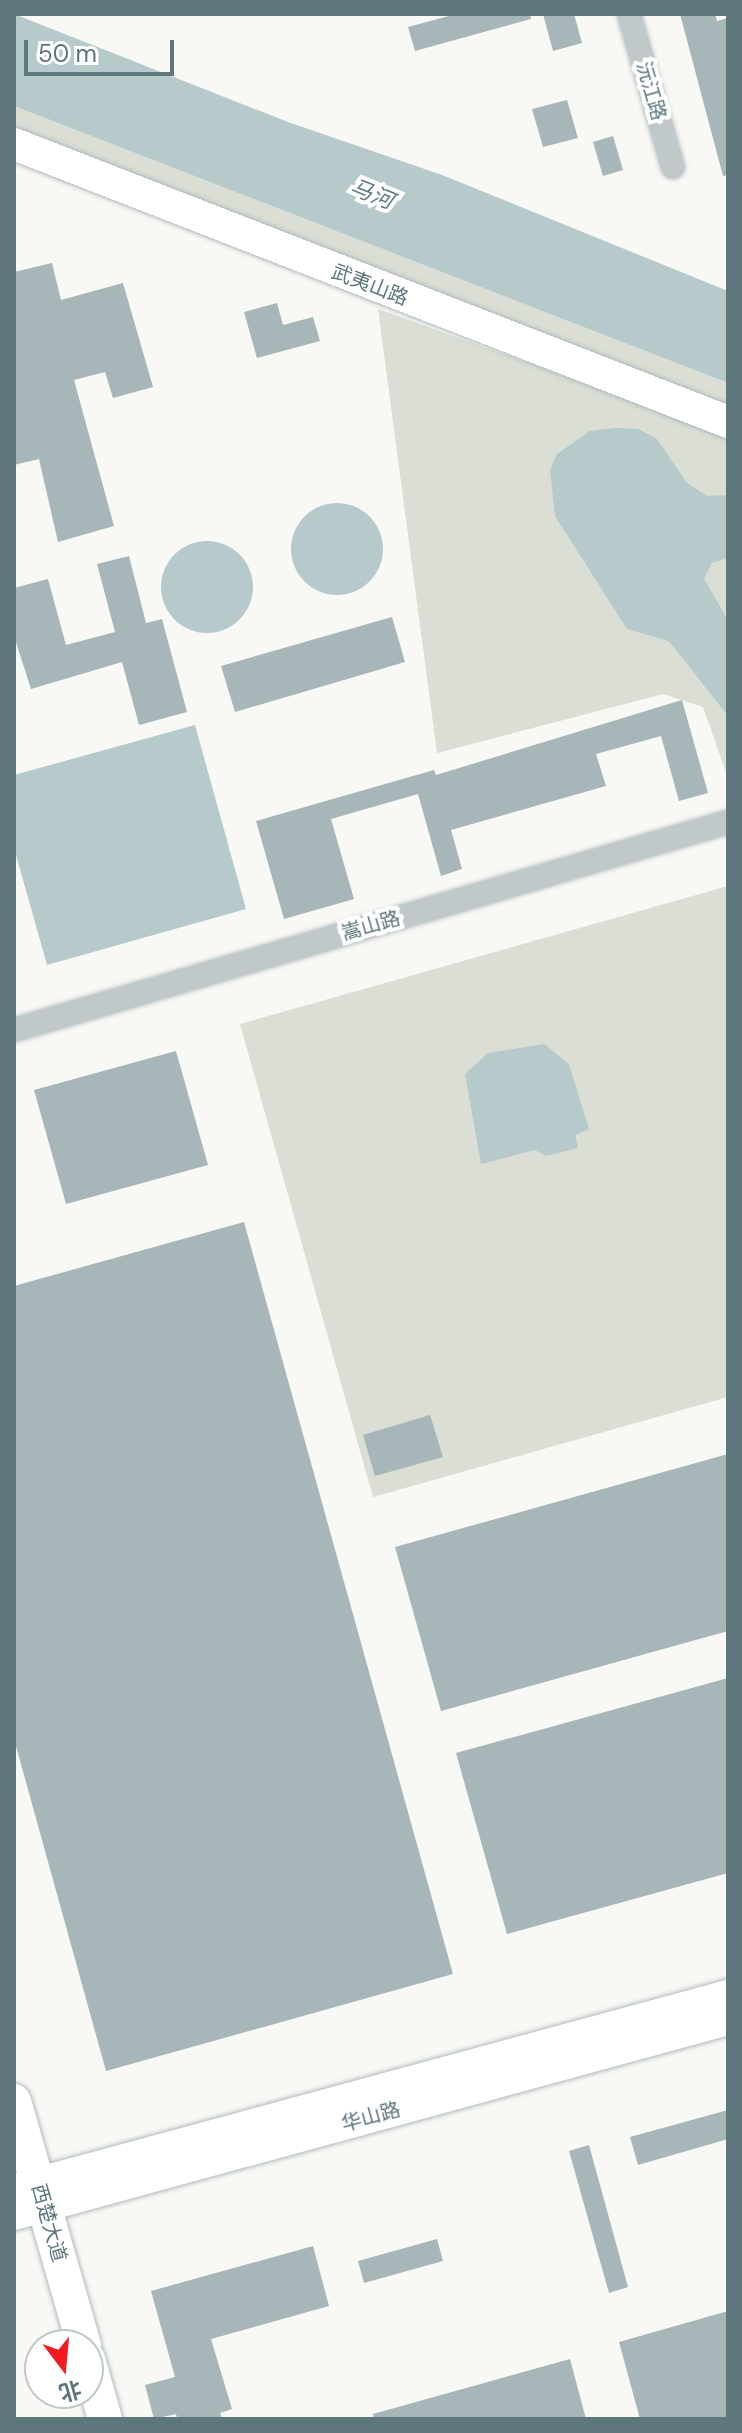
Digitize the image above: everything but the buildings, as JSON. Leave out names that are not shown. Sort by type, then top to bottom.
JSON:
[{"type":"main road","name":"西楚大道","points":[[14,2101],[27,2198],[78,2329]]},
{"type":"street","name":"沅江路","points":[[629,14],[673,167]]},
{"type":"street","name":"武夷山路","points":[[14,144],[728,422]]},
{"type":"street","name":"嵩山路","points":[[14,1030],[728,822]]},
{"type":"street","name":"华山路","points":[[27,2198],[728,1996]]},
{"type":"street","name":"华山路","points":[[27,2198],[728,2019]]},
{"type":"shaded area","points":[[14,106],[728,383],[728,413],[14,135]]},
{"type":"shaded area","points":[[378,309],[728,434],[728,778],[703,707],[663,694],[437,753]]},
{"type":"shaded area","points":[[728,886],[728,1397],[373,1497],[240,1024]]},
{"type":"water","name":"马河","points":[[14,14],[288,122],[442,175],[728,291],[728,383],[14,106]]},
{"type":"water","points":[[638,429],[657,439],[687,483],[707,496],[728,495],[728,558],[712,563],[704,579],[728,620],[728,716],[669,641],[627,629],[555,516],[550,470],[557,454],[590,431]]},
{"type":"water","points":[[337,503],[355,506],[370,516],[380,531],[383,549],[380,567],[370,582],[355,592],[337,595],[319,592],[304,582],[294,567],[291,549],[294,531],[304,516],[319,506]]},
{"type":"water","points":[[207,541],[225,545],[239,555],[249,569],[253,587],[249,605],[239,619],[225,629],[207,633],[189,629],[175,619],[165,605],[161,587],[165,569],[175,555],[189,545]]},
{"type":"water","points":[[195,725],[246,909],[47,965],[14,848],[14,775]]},
{"type":"water","points":[[544,1044],[569,1064],[589,1129],[575,1135],[578,1148],[546,1156],[535,1150],[481,1164],[465,1074],[488,1053]]}]
